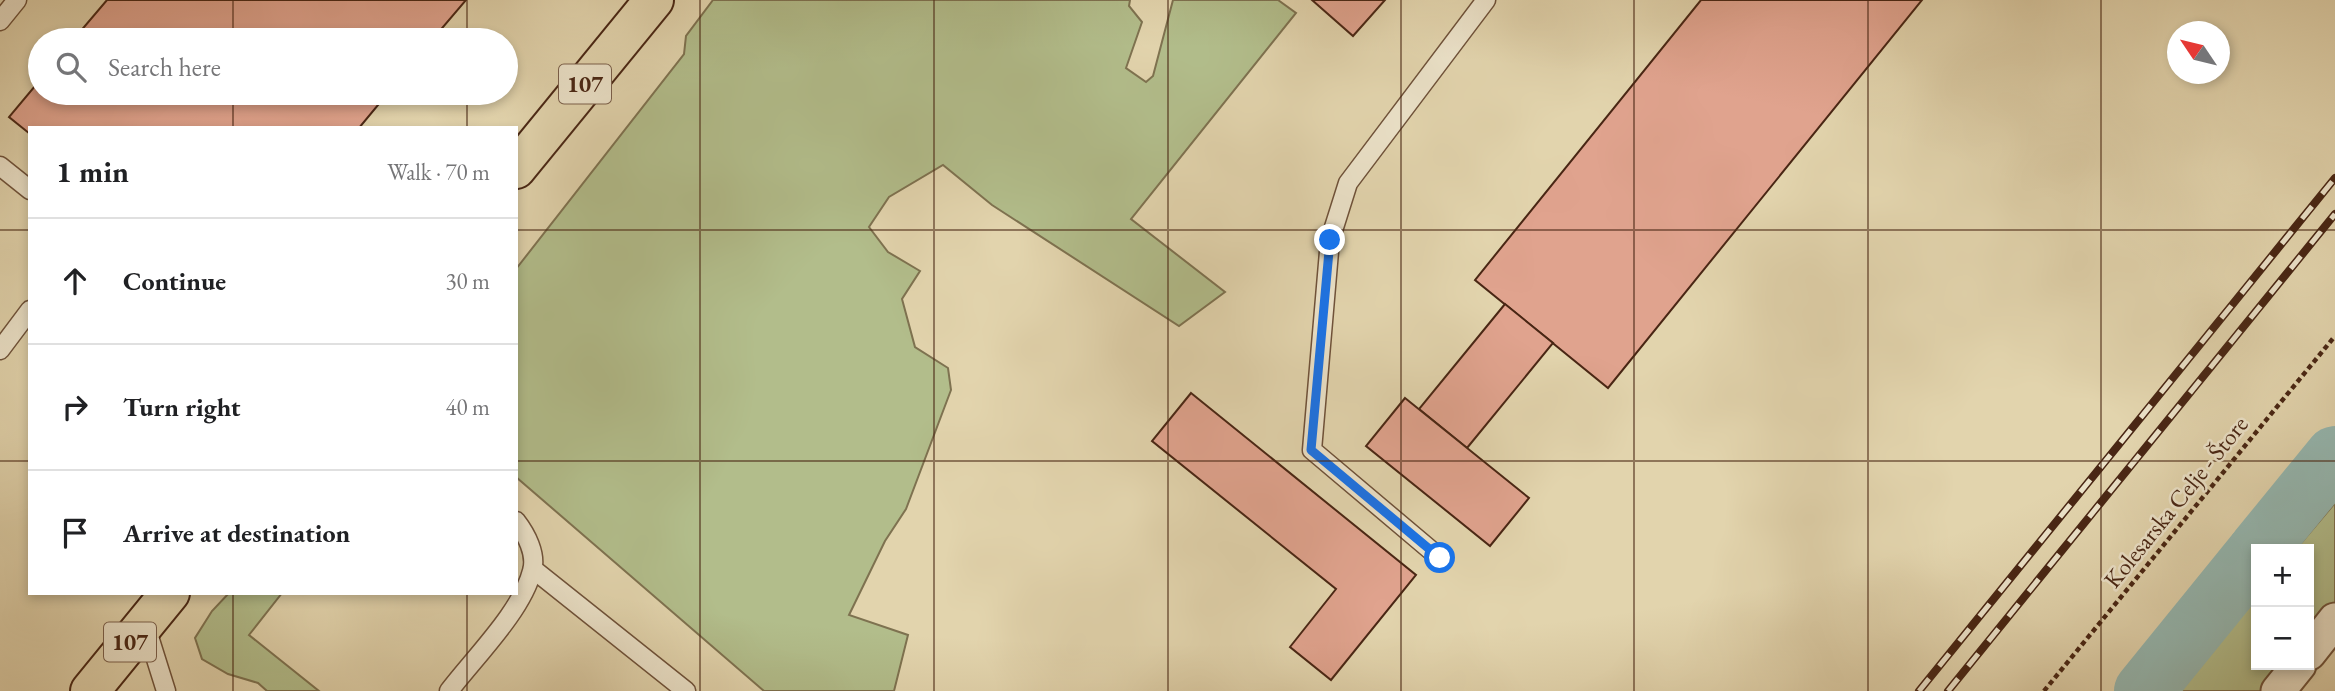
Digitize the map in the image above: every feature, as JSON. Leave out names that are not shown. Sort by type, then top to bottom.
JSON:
[{"type":"main road","name":"107","points":[[518,167],[654,0]]},
{"type":"main road","name":"107","points":[[90,691],[168,595]]},
{"type":"street","points":[[2314,647],[2335,620]]},
{"type":"street","points":[[2278,691],[2295,670]]},
{"type":"lane","points":[[0,21],[17,0]]},
{"type":"lane","points":[[1440,558],[1311,450],[1330,240],[1348,183],[1486,0]]},
{"type":"lane","points":[[0,166],[28,188]]},
{"type":"lane","points":[[0,350],[28,313]]},
{"type":"lane","points":[[449,691],[520,600],[533,569],[528,537],[518,524]]},
{"type":"lane","points":[[533,569],[686,691]]},
{"type":"lane","points":[[145,624],[166,691]]},
{"type":"path","name":"Kolesarska Celje - Štore","points":[[2044,691],[2335,336]]},
{"type":"green space","points":[[713,0],[1130,0],[1129,6],[1142,22],[1126,68],[1146,82],[1153,76],[1173,0],[1278,0],[1296,13],[1131,219],[1225,292],[1179,326],[992,205],[943,165],[889,197],[869,227],[888,252],[920,271],[902,299],[915,347],[948,368],[951,390],[906,509],[885,541],[849,615],[908,635],[894,691],[764,691],[518,479],[518,266],[684,54],[686,36]]},
{"type":"green space","points":[[2335,503],[2335,605],[2314,631],[2314,544],[2300,544]]},
{"type":"green space","points":[[227,595],[280,595],[249,635],[319,691],[267,691],[258,683],[228,674],[202,659],[195,638],[212,611]]},
{"type":"green space","points":[[2251,602],[2251,670],[2282,670],[2264,691],[2176,691]]},
{"type":"building","points":[[107,0],[466,0],[442,28],[83,28]]},
{"type":"building","points":[[1312,0],[1385,0],[1353,36]]},
{"type":"building","points":[[1701,0],[1922,0],[1608,388],[1475,280]]},
{"type":"building","points":[[28,94],[28,105],[378,105],[361,126],[28,126],[28,132],[9,117]]},
{"type":"building","points":[[1505,304],[1553,343],[1467,448],[1419,409]]},
{"type":"building","points":[[1191,393],[1416,575],[1331,680],[1290,647],[1336,589],[1152,441]]},
{"type":"building","points":[[1405,398],[1529,498],[1490,546],[1366,446]]},
{"type":"waterway","points":[[2263,544],[2335,456]]},
{"type":"waterway","points":[[2144,691],[2251,559]]},
{"type":"railway","points":[[1919,691],[2335,178]]},
{"type":"railway","points":[[1948,691],[2335,214]]},
{"type":"route","points":[[1330,240],[1311,450],[1440,558]]}]
